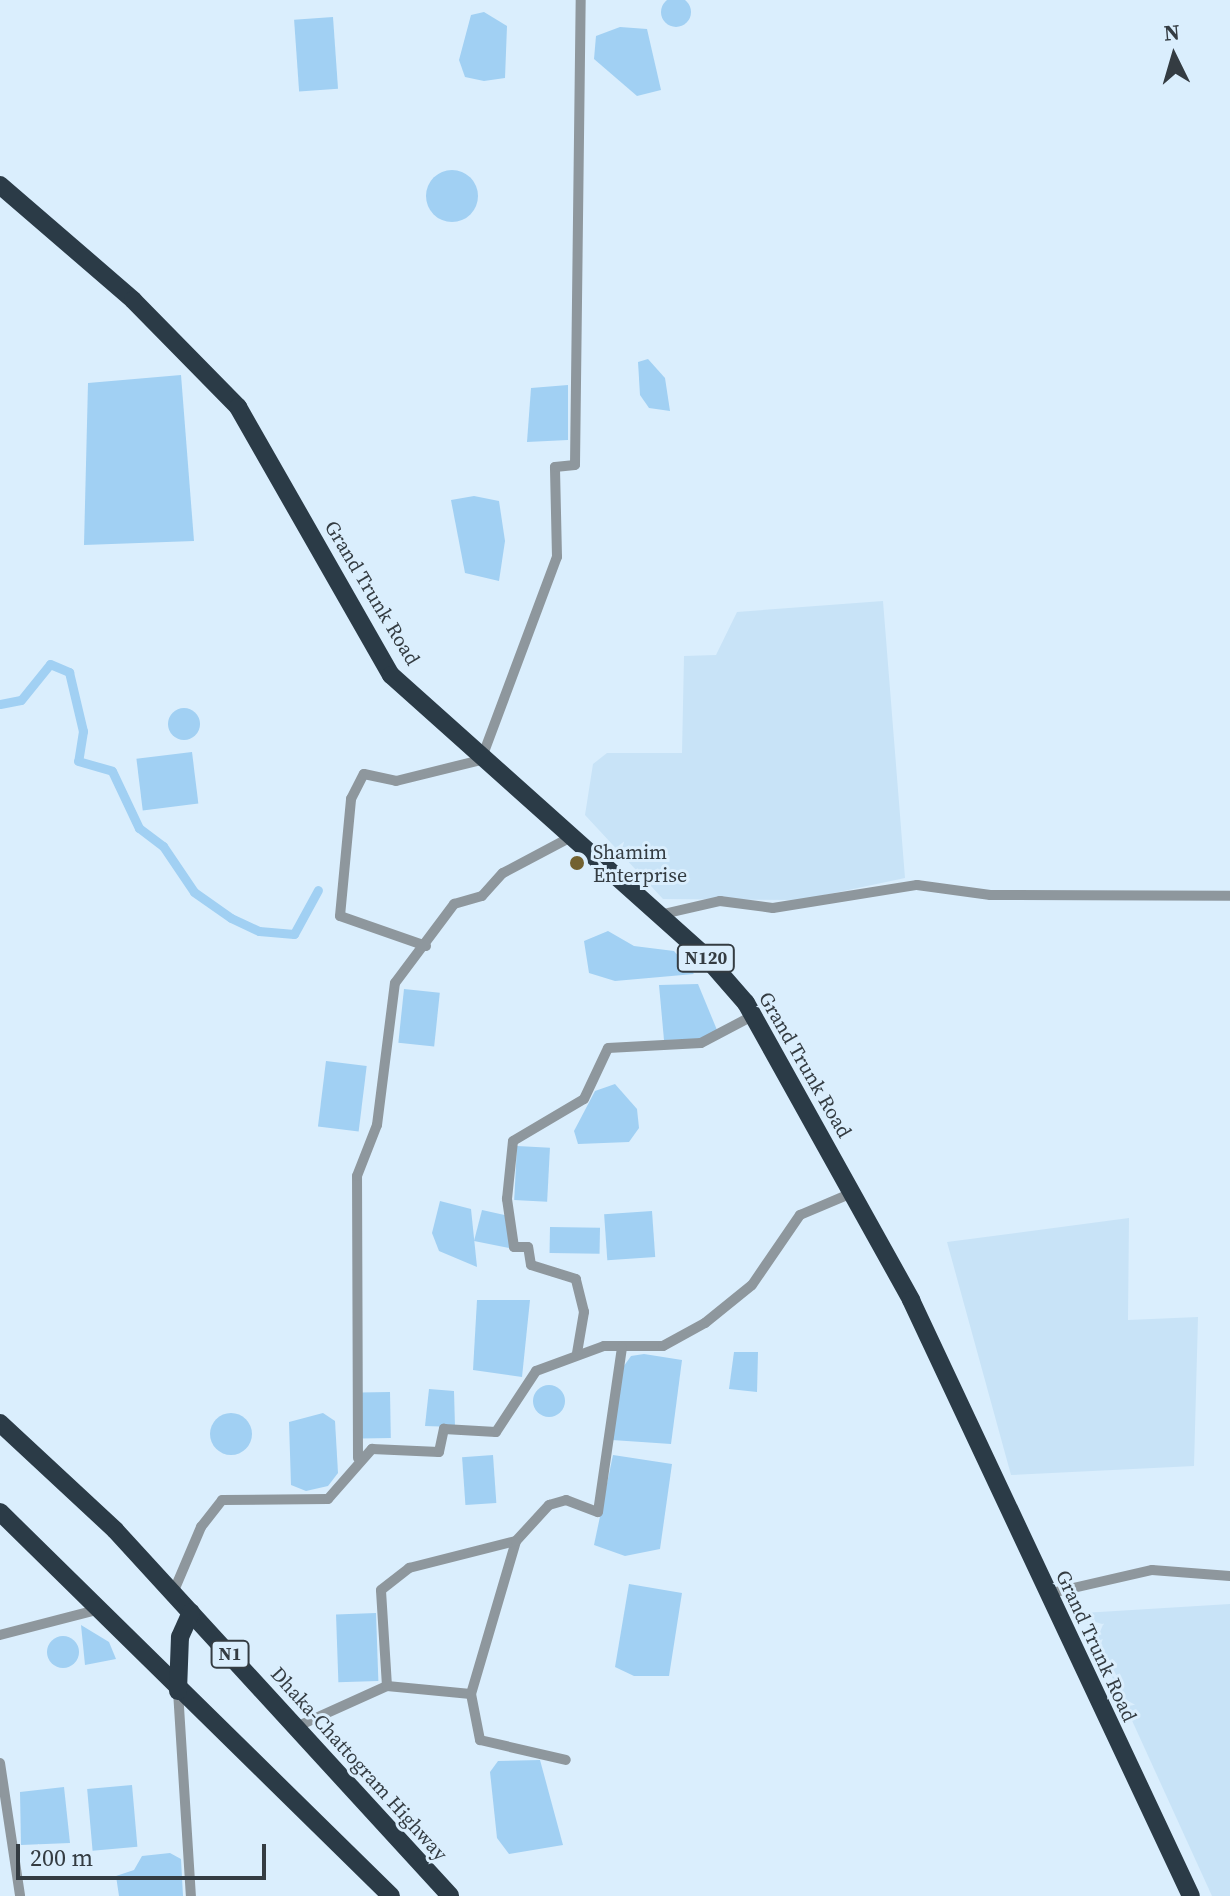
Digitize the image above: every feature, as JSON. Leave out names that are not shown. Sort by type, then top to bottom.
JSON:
[{"type":"highway","name":"Grand Trunk Road","points":[[0,185],[133,300],[238,407],[391,675],[481,760],[573,836],[654,916],[705,956],[754,1015],[911,1300],[1191,1896]]},
{"type":"highway","name":"Dhaka-Chattogram Highway","points":[[0,1423],[173,1593],[450,1896]]},
{"type":"highway","points":[[0,1512],[178,1691],[391,1896]]},
{"type":"highway","points":[[178,1691],[180,1637],[191,1612]]},
{"type":"street","points":[[426,946],[340,916],[356,782],[364,774],[415,778],[481,760],[557,557],[555,467],[575,465],[581,0]]},
{"type":"street","points":[[358,1458],[357,1176],[377,1125],[395,983],[426,946],[454,904],[482,896],[503,873],[573,836]]},
{"type":"street","points":[[654,916],[720,901],[773,908],[917,885],[990,895],[1230,896]]},
{"type":"street","points":[[577,1353],[584,1312],[576,1279],[531,1265],[528,1247],[514,1247],[507,1199],[513,1141],[584,1099],[608,1048],[701,1043],[754,1015]]},
{"type":"street","points":[[173,1593],[201,1527],[222,1500],[328,1499],[358,1458],[391,1447],[439,1452],[444,1429],[496,1432],[536,1371],[577,1353],[663,1346],[705,1323],[752,1285],[800,1215],[852,1193]]},
{"type":"street","points":[[566,1760],[480,1740],[471,1694],[516,1541],[549,1505],[566,1500],[598,1512],[622,1348]]},
{"type":"street","points":[[387,1686],[381,1590],[409,1568],[516,1541]]},
{"type":"street","points":[[1047,1594],[1152,1570],[1230,1576]]},
{"type":"street","points":[[0,1635],[97,1610]]},
{"type":"street","points":[[296,1727],[387,1686],[471,1694]]},
{"type":"street","points":[[178,1691],[191,1896]]},
{"type":"street","points":[[0,1763],[20,1896]]},
{"type":"shaded area","points":[[883,601],[905,878],[801,900],[663,899],[585,815],[593,764],[607,753],[682,753],[684,656],[716,655],[737,612]]},
{"type":"shaded area","points":[[1129,1218],[1128,1320],[1198,1317],[1194,1466],[1011,1475],[947,1242]]},
{"type":"shaded area","points":[[1230,1604],[1230,1896],[1212,1896],[1083,1613]]},
{"type":"water","points":[[676,-3],[686,2],[691,12],[686,22],[676,27],[666,22],[661,12],[666,2]]},
{"type":"water","points":[[484,12],[507,26],[505,78],[484,81],[465,77],[459,60],[471,15]]},
{"type":"water","points":[[333,17],[338,89],[299,92],[294,20]]},
{"type":"water","points":[[620,27],[647,29],[661,90],[637,96],[594,59],[596,36]]},
{"type":"water","points":[[452,170],[471,177],[478,196],[471,215],[452,222],[433,215],[426,196],[433,177]]},
{"type":"water","points":[[648,359],[665,378],[670,411],[649,408],[640,395],[638,362]]},
{"type":"water","points":[[181,375],[194,541],[84,545],[88,383]]},
{"type":"water","points":[[568,385],[568,440],[527,442],[531,388]]},
{"type":"water","points":[[474,496],[499,501],[505,541],[499,581],[465,573],[451,500]]},
{"type":"water","points":[[184,708],[195,713],[200,724],[195,735],[184,740],[173,735],[168,724],[173,713]]},
{"type":"water","points":[[192,752],[198,804],[143,810],[136,759]]},
{"type":"water","points":[[608,931],[634,946],[674,951],[694,974],[615,981],[589,973],[584,941]]},
{"type":"water","points":[[698,984],[717,1030],[702,1039],[664,1040],[659,985]]},
{"type":"water","points":[[404,989],[440,993],[434,1046],[398,1043]]},
{"type":"water","points":[[326,1061],[367,1066],[359,1132],[318,1127]]},
{"type":"water","points":[[615,1084],[637,1109],[639,1128],[629,1142],[578,1144],[574,1131],[595,1091]]},
{"type":"water","points":[[517,1146],[550,1148],[547,1202],[514,1200]]},
{"type":"water","points":[[440,1201],[471,1209],[477,1267],[439,1251],[432,1233]]},
{"type":"water","points":[[482,1210],[509,1216],[509,1248],[474,1241]]},
{"type":"water","points":[[652,1211],[655,1257],[607,1260],[604,1214]]},
{"type":"water","points":[[550,1227],[600,1228],[600,1254],[550,1253]]},
{"type":"water","points":[[477,1300],[530,1300],[522,1377],[473,1370]]},
{"type":"water","points":[[734,1352],[758,1352],[757,1392],[729,1389]]},
{"type":"water","points":[[644,1354],[682,1360],[671,1444],[612,1440],[621,1370],[631,1356]]},
{"type":"water","points":[[549,1385],[560,1390],[565,1401],[560,1412],[549,1417],[538,1412],[533,1401],[538,1390]]},
{"type":"water","points":[[429,1389],[454,1391],[455,1427],[425,1426]]},
{"type":"water","points":[[390,1392],[391,1438],[361,1439],[360,1393]]},
{"type":"water","points":[[231,1413],[246,1419],[252,1434],[246,1449],[231,1455],[216,1449],[210,1434],[216,1419]]},
{"type":"water","points":[[323,1413],[335,1421],[338,1473],[328,1486],[306,1491],[291,1485],[289,1422]]},
{"type":"water","points":[[493,1455],[496,1503],[465,1505],[462,1457]]},
{"type":"water","points":[[613,1455],[672,1464],[660,1549],[625,1556],[594,1545]]},
{"type":"water","points":[[629,1584],[682,1593],[669,1676],[634,1676],[615,1667]]},
{"type":"water","points":[[376,1613],[378,1681],[338,1682],[336,1614]]},
{"type":"water","points":[[81,1625],[109,1642],[116,1659],[85,1665]]},
{"type":"water","points":[[63,1636],[74,1641],[79,1652],[74,1663],[63,1668],[52,1663],[47,1652],[52,1641]]},
{"type":"water","points":[[540,1760],[563,1845],[509,1854],[497,1838],[490,1772],[498,1761]]},
{"type":"water","points":[[132,1785],[137,1847],[93,1851],[87,1789]]},
{"type":"water","points":[[64,1787],[70,1843],[21,1845],[20,1792]]},
{"type":"water","points":[[170,1853],[181,1859],[183,1896],[119,1896],[116,1876],[134,1870],[142,1856]]},
{"type":"waterway","points":[[0,704],[21,700],[50,664],[69,672],[83,731],[78,761],[112,771],[139,828],[163,846],[194,892],[231,918],[259,931],[294,934],[318,890]]},
{"type":"place","name":"Shamim Enterprise","points":[[577,863]]}]
